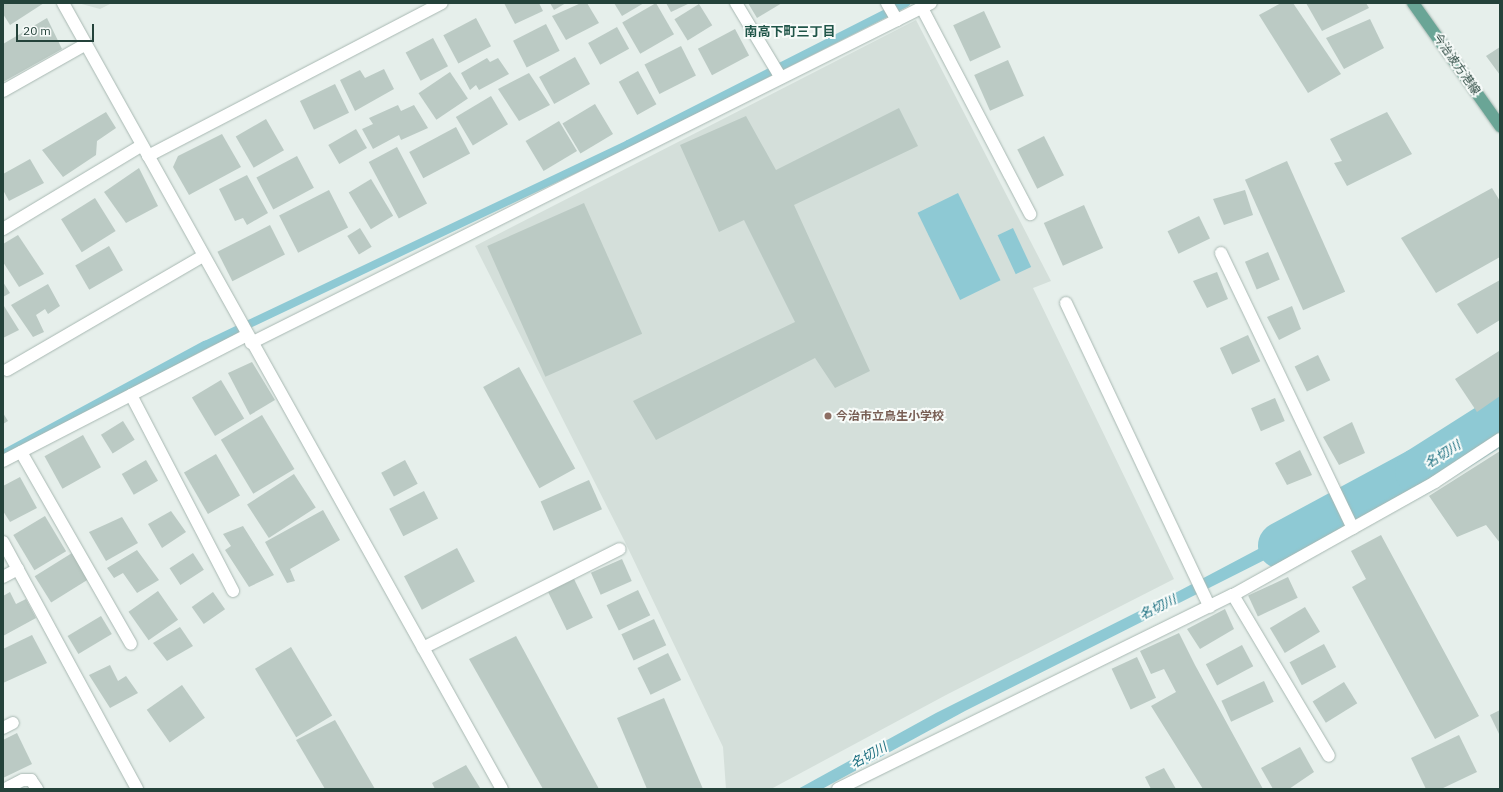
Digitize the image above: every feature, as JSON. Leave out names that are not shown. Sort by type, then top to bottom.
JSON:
[{"type":"main road","name":"今治波方港線","points":[[1413,3],[1500,126]]},
{"type":"street","points":[[63,3],[249,339],[502,789]]},
{"type":"street","points":[[148,156],[442,3]]},
{"type":"street","points":[[736,3],[781,78]]},
{"type":"street","points":[[887,3],[897,20]]},
{"type":"street","points":[[3,461],[131,395],[249,339],[927,5],[1030,214]]},
{"type":"street","points":[[3,91],[86,44]]},
{"type":"street","points":[[3,229],[142,145]]},
{"type":"street","points":[[1221,253],[1353,528]]},
{"type":"street","points":[[7,370],[203,256]]},
{"type":"street","points":[[1066,303],[1210,607]]},
{"type":"street","points":[[131,395],[233,591]]},
{"type":"street","points":[[838,789],[1233,595],[1435,482],[1500,439]]},
{"type":"street","points":[[21,452],[131,644]]},
{"type":"street","points":[[3,542],[137,789]]},
{"type":"street","points":[[423,648],[620,549]]},
{"type":"street","points":[[3,577],[18,569]]},
{"type":"street","points":[[1233,595],[1328,756]]},
{"type":"street","points":[[5,789],[23,780],[31,780],[37,789]]},
{"type":"shaded area","points":[[78,3],[112,3],[100,9]]},
{"type":"shaded area","name":"今治市立鳥生小学校","points":[[916,20],[1051,281],[1033,288],[1174,579],[946,695],[771,789],[726,789],[723,747],[626,544],[475,246]]},
{"type":"water","points":[[958,193],[1001,280],[960,300],[918,213]]},
{"type":"water","points":[[1013,228],[1031,267],[1016,274],[998,235]]},
{"type":"water","points":[[1488,414],[1498,429],[1461,454],[1451,439]]},
{"type":"water","points":[[1438,448],[1447,462],[1408,488],[1399,474]]},
{"type":"water","points":[[1334,509],[1342,521],[965,711],[822,789],[798,789],[936,713],[1177,592]]},
{"type":"building","points":[[3,3],[44,3],[10,25],[3,14]]},
{"type":"building","points":[[504,3],[539,3],[543,11],[515,24]]},
{"type":"building","points":[[550,3],[566,3],[554,10]]},
{"type":"building","points":[[581,3],[587,3],[599,23],[566,40],[552,16]]},
{"type":"building","points":[[614,3],[644,3],[622,16]]},
{"type":"building","points":[[656,3],[674,34],[640,54],[622,22]]},
{"type":"building","points":[[666,3],[690,3],[671,12]]},
{"type":"building","points":[[748,3],[782,3],[757,18]]},
{"type":"building","points":[[1281,3],[1293,3],[1341,74],[1308,93],[1259,15]]},
{"type":"building","points":[[1306,3],[1366,3],[1369,8],[1322,31]]},
{"type":"building","points":[[699,4],[712,25],[688,41],[674,19]]},
{"type":"building","points":[[984,11],[1001,47],[970,62],[953,25]]},
{"type":"building","points":[[47,18],[62,49],[3,82],[3,44]]},
{"type":"building","points":[[476,18],[491,46],[458,64],[443,35]]},
{"type":"building","points":[[1370,19],[1384,48],[1344,69],[1326,38]]},
{"type":"building","points":[[546,24],[560,51],[527,68],[513,41]]},
{"type":"building","points":[[617,27],[629,49],[600,65],[588,43]]},
{"type":"building","points":[[735,29],[749,55],[712,75],[698,49]]},
{"type":"building","points":[[433,38],[448,66],[421,81],[406,53]]},
{"type":"building","points":[[681,46],[696,75],[659,94],[644,65]]},
{"type":"building","points":[[1500,47],[1500,75],[1486,56]]},
{"type":"building","points":[[575,57],[590,84],[554,104],[539,77]]},
{"type":"building","points":[[487,58],[490,62],[498,58],[509,74],[479,90],[476,85],[470,90],[461,73]]},
{"type":"building","points":[[1008,60],[1024,96],[990,111],[974,75]]},
{"type":"building","points":[[384,69],[394,89],[355,111],[340,80],[360,70],[365,78]]},
{"type":"building","points":[[638,71],[656,104],[637,115],[619,82]]},
{"type":"building","points":[[450,72],[468,99],[436,120],[418,93]]},
{"type":"building","points":[[529,73],[550,105],[519,121],[498,89]]},
{"type":"building","points":[[335,84],[349,113],[314,130],[300,101]]},
{"type":"building","points":[[491,96],[508,124],[473,145],[456,117]]},
{"type":"building","points":[[595,104],[613,134],[580,154],[562,124]]},
{"type":"building","points":[[398,105],[401,111],[414,105],[428,128],[401,140],[399,135],[373,149],[362,129],[373,124],[369,118]]},
{"type":"building","points":[[899,108],[918,146],[794,205],[870,371],[835,388],[815,358],[656,440],[633,401],[795,322],[744,220],[719,232],[680,145],[746,116],[776,170]]},
{"type":"building","points":[[106,112],[116,128],[97,141],[96,155],[63,177],[42,150]]},
{"type":"building","points":[[1387,112],[1412,154],[1347,186],[1334,163],[1342,161],[1330,139]]},
{"type":"building","points":[[266,119],[284,150],[254,168],[236,136]]},
{"type":"building","points":[[559,121],[577,151],[544,171],[526,141]]},
{"type":"building","points":[[456,127],[470,153],[423,178],[409,152]]},
{"type":"building","points":[[356,129],[367,148],[339,164],[328,145]]},
{"type":"building","points":[[222,134],[241,167],[189,195],[173,167],[178,156]]},
{"type":"building","points":[[1044,136],[1064,175],[1037,189],[1017,150]]},
{"type":"building","points":[[397,147],[427,204],[399,219],[369,162]]},
{"type":"building","points":[[297,156],[314,188],[273,209],[256,178]]},
{"type":"building","points":[[30,159],[44,183],[9,201],[3,190],[3,174]]},
{"type":"building","points":[[1287,161],[1345,292],[1303,310],[1245,180]]},
{"type":"building","points":[[139,168],[158,206],[126,223],[104,192]]},
{"type":"building","points":[[247,175],[268,213],[247,225],[243,218],[235,221],[219,189]]},
{"type":"building","points":[[371,179],[393,216],[371,229],[349,192]]},
{"type":"building","points":[[1492,188],[1500,201],[1500,257],[1436,293],[1401,238]]},
{"type":"building","points":[[329,190],[348,227],[298,253],[279,215]]},
{"type":"building","points":[[1245,190],[1253,215],[1224,225],[1213,199]]},
{"type":"building","points":[[95,198],[116,231],[82,252],[61,219]]},
{"type":"building","points":[[584,203],[642,334],[545,377],[487,246]]},
{"type":"building","points":[[1084,205],[1103,248],[1063,266],[1044,223]]},
{"type":"building","points":[[1199,216],[1210,238],[1179,254],[1168,231]]},
{"type":"building","points":[[270,225],[285,254],[232,281],[217,252]]},
{"type":"building","points":[[360,228],[372,247],[359,255],[347,236]]},
{"type":"building","points":[[18,235],[44,274],[19,287],[3,262],[3,244]]},
{"type":"building","points":[[109,246],[123,270],[89,290],[75,266]]},
{"type":"building","points":[[1268,252],[1280,280],[1257,289],[1245,262]]},
{"type":"building","points":[[1217,272],[1228,299],[1207,308],[1193,281]]},
{"type":"building","points":[[1500,280],[1500,320],[1477,334],[1457,304]]},
{"type":"building","points":[[3,282],[10,293],[3,297]]},
{"type":"building","points":[[48,284],[60,306],[48,314],[45,309],[36,315],[44,332],[33,337],[11,305]]},
{"type":"building","points":[[4,306],[19,330],[3,338],[3,307]]},
{"type":"building","points":[[1292,306],[1301,329],[1279,340],[1267,317]]},
{"type":"building","points":[[1248,335],[1260,361],[1232,374],[1220,348]]},
{"type":"building","points":[[1499,351],[1500,396],[1477,412],[1455,379]]},
{"type":"building","points":[[1318,355],[1330,380],[1307,392],[1295,366]]},
{"type":"building","points":[[252,362],[275,400],[250,415],[228,373]]},
{"type":"building","points":[[519,367],[575,468],[539,488],[483,387]]},
{"type":"building","points":[[221,380],[244,419],[215,436],[192,398]]},
{"type":"building","points":[[1275,398],[1285,421],[1261,431],[1251,408]]},
{"type":"building","points":[[3,413],[8,421],[3,424]]},
{"type":"building","points":[[262,415],[294,469],[253,494],[221,440]]},
{"type":"building","points":[[123,421],[135,440],[113,453],[101,435]]},
{"type":"building","points":[[1352,422],[1365,453],[1339,465],[1323,437]]},
{"type":"building","points":[[83,435],[101,467],[62,489],[45,456]]},
{"type":"building","points":[[1300,450],[1312,475],[1287,485],[1275,463]]},
{"type":"building","points":[[1500,451],[1500,543],[1486,525],[1457,537],[1429,496]]},
{"type":"building","points":[[216,454],[240,496],[208,514],[184,472]]},
{"type":"building","points":[[146,460],[158,481],[134,495],[122,474]]},
{"type":"building","points":[[405,460],[418,484],[394,497],[381,473]]},
{"type":"building","points":[[294,474],[316,508],[269,538],[247,504]]},
{"type":"building","points":[[20,477],[37,508],[10,522],[3,511],[3,486]]},
{"type":"building","points":[[589,480],[602,509],[554,531],[541,502]]},
{"type":"building","points":[[424,491],[438,519],[403,536],[389,509]]},
{"type":"building","points":[[323,510],[340,540],[290,569],[295,581],[287,583],[265,542]]},
{"type":"building","points":[[171,511],[186,532],[162,548],[148,524]]},
{"type":"building","points":[[45,516],[66,551],[34,570],[13,535]]},
{"type":"building","points":[[122,517],[138,543],[106,561],[89,532]]},
{"type":"building","points":[[243,526],[274,575],[249,587],[225,550],[231,546],[223,534]]},
{"type":"building","points":[[1381,535],[1479,716],[1435,739],[1352,587],[1366,579],[1351,551]]},
{"type":"building","points":[[457,548],[475,582],[422,610],[404,576]]},
{"type":"building","points":[[137,550],[159,580],[137,593],[123,573],[114,578],[107,568]]},
{"type":"building","points":[[72,553],[88,579],[51,603],[35,576]]},
{"type":"building","points":[[193,553],[204,570],[180,585],[170,568]]},
{"type":"building","points":[[622,559],[632,581],[601,595],[591,573]]},
{"type":"building","points":[[1288,577],[1298,598],[1258,616],[1248,596]]},
{"type":"building","points":[[574,579],[593,618],[567,630],[548,592]]},
{"type":"building","points":[[638,590],[650,615],[619,631],[607,605]]},
{"type":"building","points":[[158,591],[178,620],[149,640],[129,612]]},
{"type":"building","points":[[10,592],[16,604],[26,599],[36,618],[3,636],[3,596]]},
{"type":"building","points":[[213,592],[225,609],[204,624],[192,607]]},
{"type":"building","points":[[1305,607],[1320,632],[1285,653],[1270,628]]},
{"type":"building","points":[[1225,609],[1234,629],[1200,649],[1187,629]]},
{"type":"building","points":[[101,616],[112,634],[78,654],[68,636]]},
{"type":"building","points":[[654,619],[666,645],[634,660],[621,634]]},
{"type":"building","points":[[180,627],[193,646],[167,661],[153,643]]},
{"type":"building","points":[[1179,633],[1263,789],[1203,789],[1151,706],[1176,692],[1164,669],[1151,674],[1140,651]]},
{"type":"building","points":[[32,635],[47,663],[3,683],[3,649]]},
{"type":"building","points":[[516,636],[599,789],[543,789],[469,659]]},
{"type":"building","points":[[1324,644],[1336,667],[1302,685],[1290,662]]},
{"type":"building","points":[[1242,645],[1253,666],[1217,685],[1206,664]]},
{"type":"building","points":[[291,647],[332,716],[296,737],[255,669]]},
{"type":"building","points":[[668,653],[681,680],[651,695],[637,668]]},
{"type":"building","points":[[1137,657],[1156,698],[1131,710],[1112,669]]},
{"type":"building","points":[[110,665],[118,681],[126,676],[138,693],[110,708],[89,675]]},
{"type":"building","points":[[1264,681],[1274,702],[1231,722],[1221,701]]},
{"type":"building","points":[[1344,682],[1357,703],[1326,723],[1313,702]]},
{"type":"building","points":[[182,685],[205,718],[170,742],[147,710]]},
{"type":"building","points":[[664,698],[703,789],[647,789],[617,718]]},
{"type":"building","points":[[1500,710],[1500,736],[1490,715]]},
{"type":"building","points":[[335,720],[375,789],[325,789],[296,740]]},
{"type":"building","points":[[17,733],[32,764],[3,778],[3,740]]},
{"type":"building","points":[[1459,735],[1477,772],[1441,789],[1426,789],[1411,758]]},
{"type":"building","points":[[1300,747],[1314,772],[1289,789],[1273,789],[1261,768]]},
{"type":"building","points":[[466,765],[480,788],[435,789],[432,783]]},
{"type":"building","points":[[1164,768],[1176,789],[1151,789],[1145,777]]},
{"type":"waterway","points":[[3,454],[205,345],[628,144],[906,3]]},
{"type":"waterway","name":"名切川","points":[[1281,545],[1418,471],[1500,419]]},
{"type":"place","name":"今治市立鳥生小学校","points":[[828,416]]},
{"type":"district","name":"南高下町三丁目","points":[[790,32]]}]
